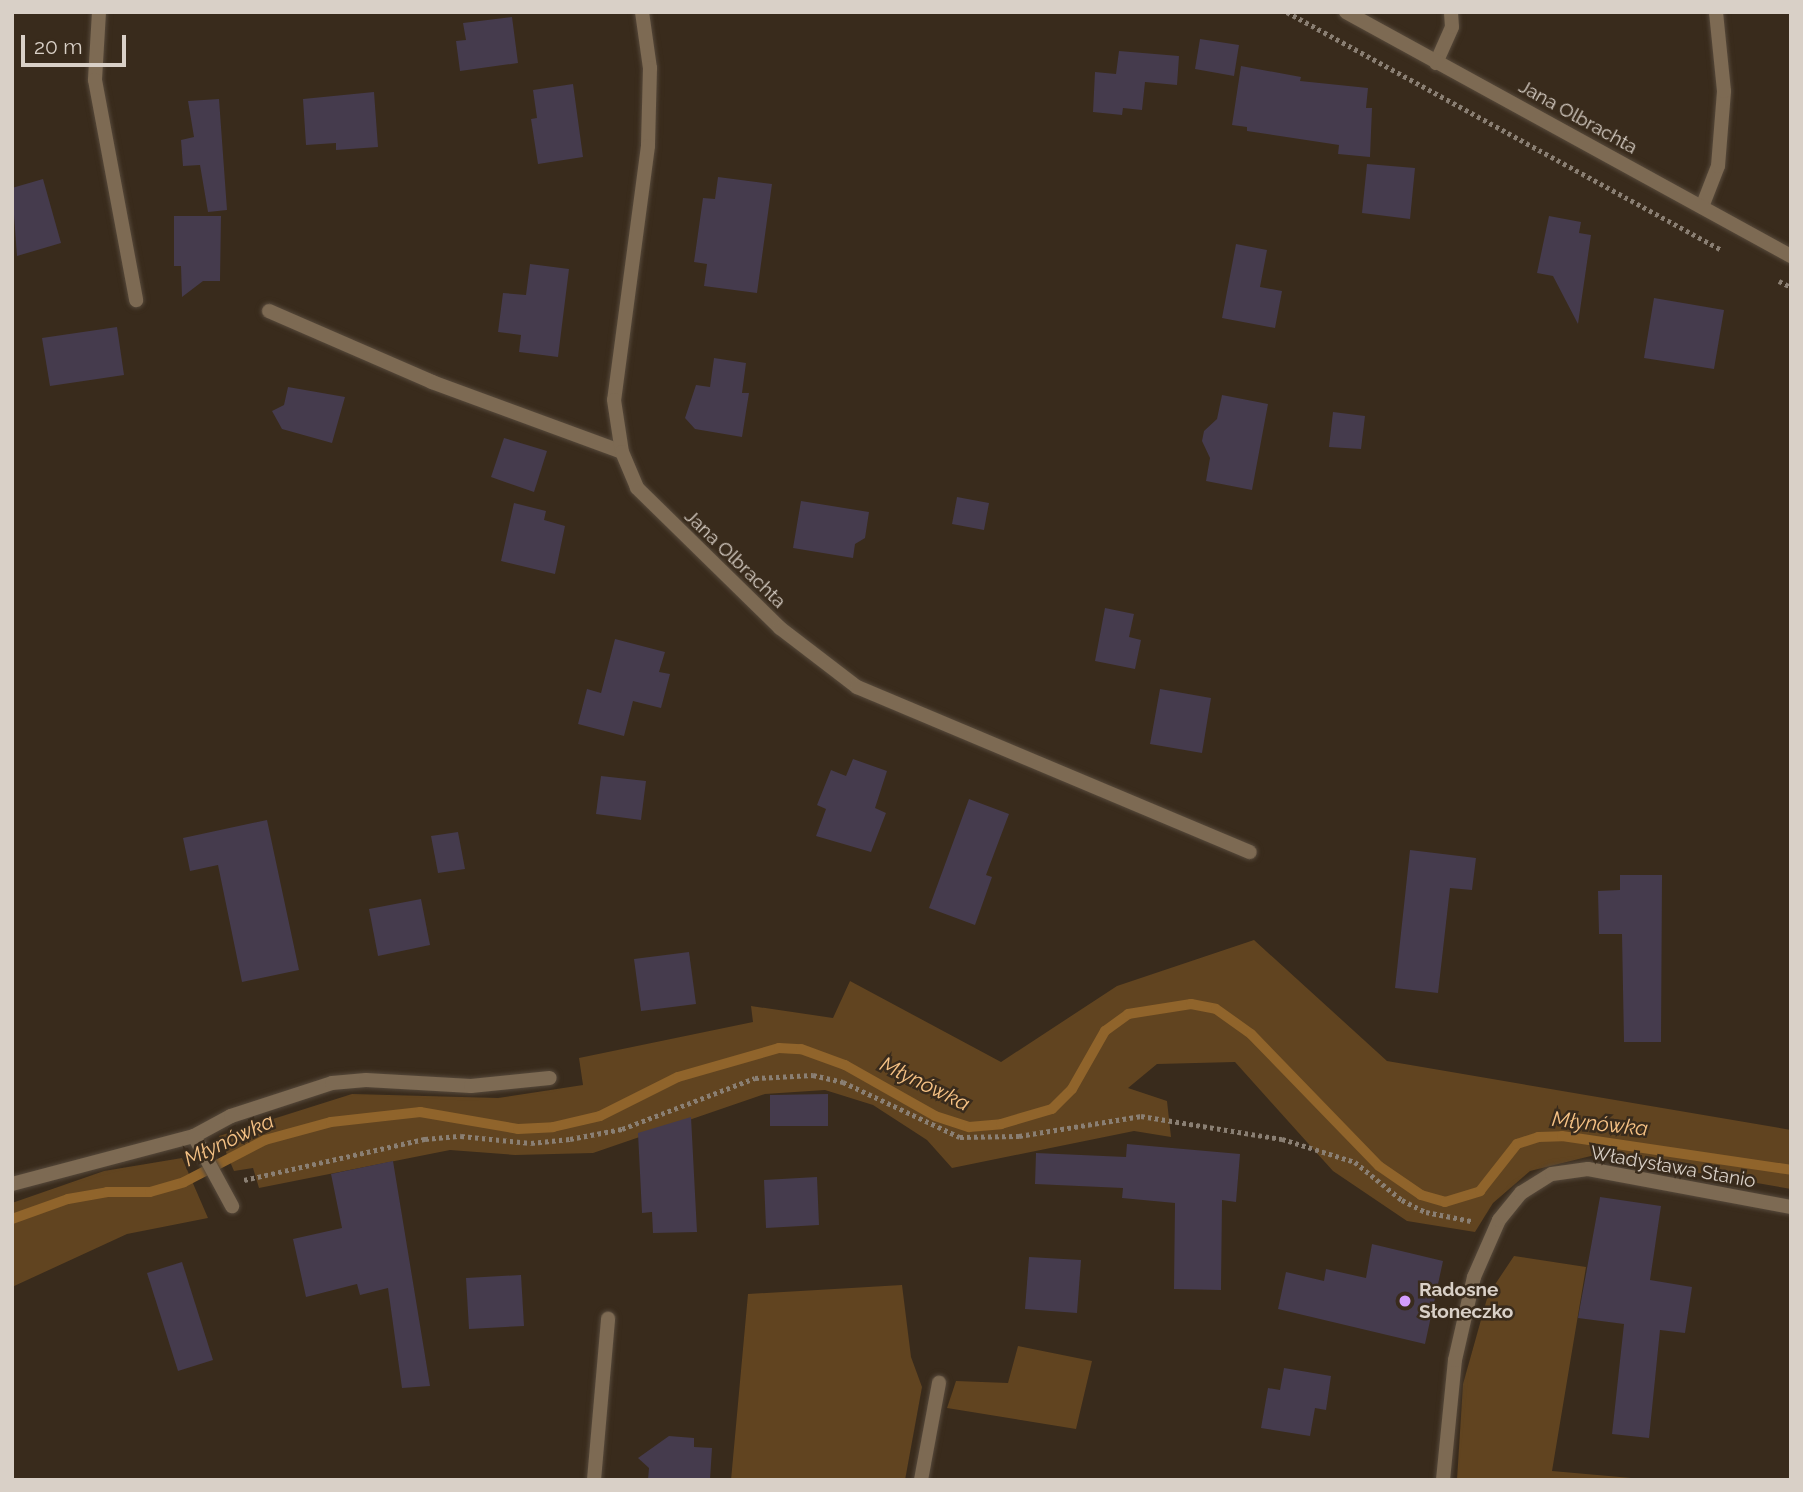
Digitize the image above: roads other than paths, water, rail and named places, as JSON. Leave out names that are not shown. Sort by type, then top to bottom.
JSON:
[{"type":"street","points":[[99,12],[95,80],[136,300]]},
{"type":"street","name":"Jana Olbrachta","points":[[642,12],[650,68],[648,146],[614,400],[622,452],[637,488],[657,511],[780,628],[857,687],[1250,852]]},
{"type":"street","name":"Jana Olbrachta","points":[[1346,12],[1791,256]]},
{"type":"street","points":[[1436,63],[1452,27],[1451,12]]},
{"type":"street","points":[[1702,206],[1718,166],[1724,91],[1716,12]]},
{"type":"street","points":[[269,311],[432,382],[622,452]]},
{"type":"street","points":[[12,1184],[198,1142],[231,1116],[346,1081],[471,1086],[550,1078]]},
{"type":"street","points":[[198,1142],[232,1206]]},
{"type":"street","name":"Władysława Stanio","points":[[1443,1480],[1455,1360],[1474,1277],[1499,1220],[1521,1193],[1552,1174],[1588,1169],[1791,1207]]},
{"type":"street","points":[[594,1480],[608,1319]]},
{"type":"street","points":[[921,1480],[939,1383]]},
{"type":"waterway","name":"Młynówka","points":[[12,1219],[68,1199],[107,1192],[150,1192],[184,1182],[265,1140],[331,1122],[420,1112],[518,1129],[553,1127],[600,1116],[678,1077],[779,1048],[801,1049],[845,1065],[935,1116],[969,1127],[1001,1124],[1052,1109],[1072,1089],[1105,1031],[1128,1014],[1191,1004],[1216,1009],[1251,1034],[1379,1166],[1421,1195],[1445,1202],[1480,1191],[1517,1144],[1538,1137],[1562,1136],[1791,1170]]},
{"type":"place","name":"Radosne Słoneczko","points":[[1405,1301]]}]
